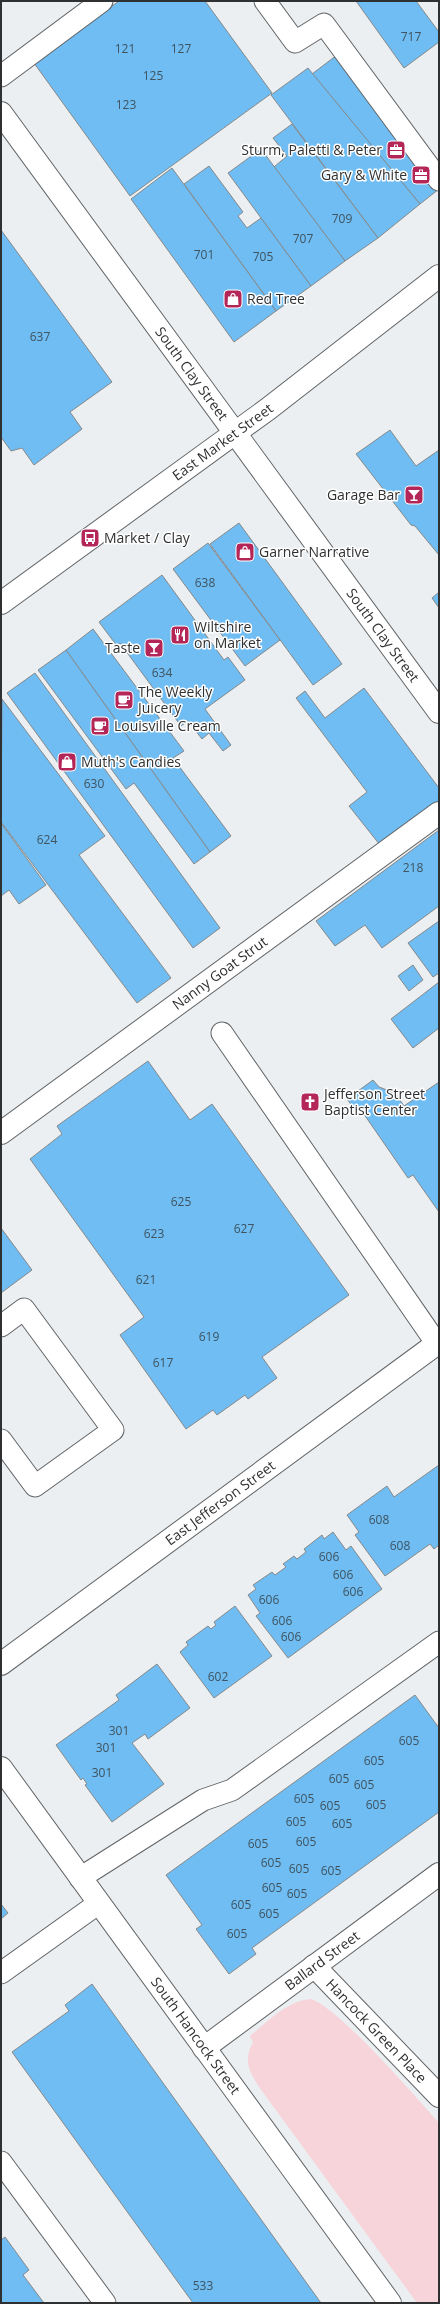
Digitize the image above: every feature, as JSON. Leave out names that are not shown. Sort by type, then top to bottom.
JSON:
[{"type":"street","name":"South Clay Street","points":[[1,113],[439,712]]},
{"type":"street","name":"East Market Street","points":[[1,603],[235,432],[439,276]]},
{"type":"street","name":"Nanny Goat Strut","points":[[1,1134],[439,813]]},
{"type":"street","name":"East Jefferson Street","points":[[1,1664],[438,1343]]},
{"type":"street","name":"South Hancock Street","points":[[1,1768],[390,2303]]},
{"type":"street","name":"Ballard Street","points":[[204,2048],[439,1874]]},
{"type":"street","name":"Hancock Green Place","points":[[314,1966],[439,2096]]},
{"type":"lane","points":[[1,76],[102,1]]},
{"type":"lane","points":[[266,1],[295,42],[324,24],[439,180]]},
{"type":"lane","points":[[222,1033],[438,1343]]},
{"type":"lane","points":[[1,1326],[24,1309],[113,1430],[35,1486],[1,1440]]},
{"type":"lane","points":[[80,1878],[203,1800],[232,1790],[439,1642]]},
{"type":"lane","points":[[1,1973],[99,1903]]},
{"type":"lane","points":[[1,2162],[105,2303]]},
{"type":"shaded area","points":[[311,1999],[324,2006],[358,2035],[439,2123],[439,2303],[417,2303],[252,2076],[248,2065],[248,2054],[253,2042],[250,2036],[286,2007],[302,2000]]},
{"type":"building","points":[[119,1],[205,1],[272,93],[130,196],[34,63]]},
{"type":"building","points":[[356,1],[416,1],[439,32],[439,42],[404,68]]},
{"type":"building","points":[[337,55],[439,189],[420,204],[312,74]]},
{"type":"building","points":[[308,68],[420,204],[378,238],[271,95]]},
{"type":"building","points":[[292,124],[378,238],[345,261],[274,167],[287,156],[273,138]]},
{"type":"building","points":[[261,149],[345,261],[311,286],[228,173]]},
{"type":"building","points":[[209,166],[243,212],[238,216],[247,228],[261,218],[311,286],[276,311],[184,184]]},
{"type":"building","points":[[172,168],[276,311],[234,342],[131,199]]},
{"type":"building","points":[[1,230],[112,382],[70,412],[82,429],[34,465],[22,448],[11,451],[1,437]]},
{"type":"building","name":"Garage Bar","points":[[390,430],[416,466],[439,450],[439,555],[415,526],[411,525],[356,454]]},
{"type":"building","points":[[239,523],[342,664],[313,685],[210,544]]},
{"type":"building","points":[[208,543],[280,640],[245,666],[173,569]]},
{"type":"building","points":[[162,575],[224,660],[228,657],[245,680],[205,709],[231,745],[223,751],[209,733],[202,739],[188,721],[181,726],[120,643],[117,646],[99,622]]},
{"type":"building","points":[[439,592],[439,608],[432,598]]},
{"type":"building","name":"The Weekly Juicery","points":[[93,629],[184,751],[173,758],[231,836],[210,852],[66,650]]},
{"type":"building","name":"Louisville Cream","points":[[66,650],[210,852],[194,864],[134,783],[126,789],[38,670]]},
{"type":"building","points":[[35,673],[220,928],[193,948],[7,693]]},
{"type":"building","points":[[364,688],[439,788],[439,803],[380,845],[349,806],[367,792],[296,698],[305,691],[325,718]]},
{"type":"building","points":[[2,699],[105,836],[79,855],[171,978],[137,1003],[1,822]]},
{"type":"building","points":[[1,823],[46,885],[19,904],[9,890],[1,896]]},
{"type":"building","points":[[439,830],[439,906],[382,948],[365,925],[335,946],[316,921]]},
{"type":"building","points":[[439,921],[439,973],[433,977],[408,943]]},
{"type":"building","points":[[413,965],[423,980],[409,991],[398,976]]},
{"type":"building","points":[[439,982],[439,1028],[413,1048],[391,1019]]},
{"type":"building","points":[[148,1061],[190,1120],[212,1104],[349,1295],[262,1357],[277,1378],[248,1399],[245,1395],[217,1415],[213,1410],[186,1429],[120,1335],[144,1317],[30,1159],[62,1134],[57,1126]]},
{"type":"building","points":[[373,1080],[379,1087],[395,1093],[404,1106],[439,1082],[439,1212],[413,1175],[408,1178],[359,1107],[355,1110],[347,1099]]},
{"type":"building","points":[[1,1228],[32,1270],[1,1293]]},
{"type":"building","points":[[439,1465],[439,1545],[434,1549],[430,1544],[385,1576],[355,1535],[359,1532],[347,1515],[387,1486],[394,1497]]},
{"type":"building","points":[[333,1532],[346,1550],[351,1546],[382,1589],[288,1658],[256,1616],[260,1613],[248,1595],[256,1589],[253,1585],[272,1572],[275,1575],[286,1567],[283,1564],[294,1556],[297,1559],[306,1552],[304,1549],[322,1535],[324,1539]]},
{"type":"building","points":[[235,1606],[272,1656],[214,1698],[180,1652],[188,1645],[186,1642],[208,1626],[211,1629],[216,1625],[214,1622]]},
{"type":"building","points":[[157,1664],[190,1708],[148,1739],[145,1734],[132,1743],[164,1784],[112,1822],[85,1785],[87,1784],[83,1778],[81,1780],[56,1745],[119,1700],[116,1695]]},
{"type":"building","points":[[415,1695],[439,1728],[439,1812],[252,1948],[256,1954],[229,1974],[196,1929],[202,1925],[166,1875]]},
{"type":"building","points":[[1,1904],[8,1913],[1,1919]]},
{"type":"building","points":[[92,1984],[321,2303],[193,2303],[12,2052],[69,2011],[65,2005]]},
{"type":"building","points":[[5,2237],[29,2270],[23,2275],[44,2303],[1,2303],[1,2240]]},
{"type":"place","name":"Sturm, Paletti & Peter","points":[[396,150]]},
{"type":"place","name":"Gary & White","points":[[421,175]]},
{"type":"place","name":"Red Tree","points":[[233,299]]},
{"type":"place","name":"Garage Bar","points":[[414,495]]},
{"type":"place","name":"Market / Clay","points":[[90,538]]},
{"type":"place","name":"Garner Narrative","points":[[245,552]]},
{"type":"place","name":"Wiltshire on Market","points":[[180,635]]},
{"type":"place","name":"Taste","points":[[154,648]]},
{"type":"place","name":"The Weekly Juicery","points":[[124,700]]},
{"type":"place","name":"Louisville Cream","points":[[100,726]]},
{"type":"place","name":"Muth's Candies","points":[[67,762]]},
{"type":"place","name":"Jefferson Street Baptist Center","points":[[310,1102]]}]
